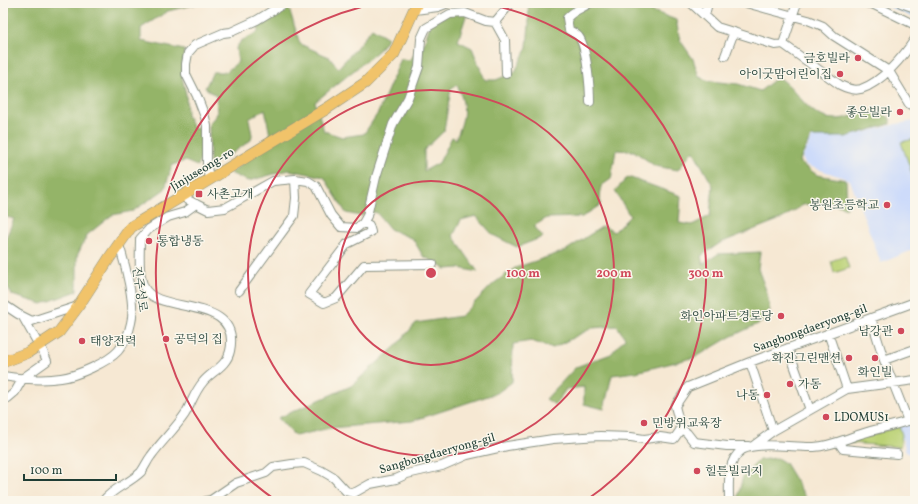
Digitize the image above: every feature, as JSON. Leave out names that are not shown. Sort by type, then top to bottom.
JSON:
[{"type":"main road","name":"Jinjuseong-ro","points":[[3,362],[27,353],[59,332],[79,306],[131,227],[326,109],[365,83],[394,54],[416,6]]},
{"type":"street","points":[[209,180],[207,166],[207,126],[197,96],[186,74],[188,53],[195,45],[244,26],[285,3]]},
{"type":"street","points":[[416,6],[438,7],[448,3]]},
{"type":"street","points":[[495,22],[511,3]]},
{"type":"street","points":[[590,3],[573,11],[567,18],[569,30],[579,37],[584,45],[590,102]]},
{"type":"street","points":[[691,3],[717,27],[775,44],[783,44],[840,85],[849,89],[860,89],[882,77],[914,45]]},
{"type":"street","points":[[705,15],[708,3]]},
{"type":"street","points":[[746,3],[794,16],[823,26],[834,36],[889,71],[909,104],[915,107]]},
{"type":"street","points":[[783,44],[798,3]]},
{"type":"street","points":[[865,3],[872,4],[915,24]]},
{"type":"street","points":[[182,197],[208,210],[225,208],[273,181],[296,179],[308,181],[316,186],[331,215],[341,227],[357,228],[363,223],[367,216],[376,177],[393,124],[408,98],[419,67],[421,39],[426,28],[450,14],[466,13],[486,21],[495,22]]},
{"type":"street","points":[[495,22],[505,40],[506,74]]},
{"type":"street","points":[[725,56],[734,32]]},
{"type":"street","points":[[239,291],[294,216],[296,179]]},
{"type":"street","points":[[103,501],[107,496],[141,471],[185,413],[202,382],[220,368],[230,353],[231,339],[227,324],[222,319],[187,306],[155,298],[144,288],[141,273],[140,239],[149,229],[168,217],[184,212],[196,204]]},
{"type":"street","points":[[363,223],[368,226],[371,232],[347,244],[309,294],[324,303],[336,298],[364,265],[433,264]]},
{"type":"street","name":"진주성로","points":[[3,376],[43,379],[62,378],[83,372],[118,351],[126,338],[132,322],[132,304],[125,265],[119,245]]},
{"type":"street","name":"Sangbongdaeryong-gil","points":[[206,501],[211,500],[236,483],[266,473],[273,467],[292,464],[304,463],[322,471],[334,478],[346,491],[354,493],[370,484],[396,479],[407,474],[442,466],[467,455],[507,446],[553,439],[600,436],[644,439],[660,437],[674,439],[682,429],[675,406],[688,387],[750,362],[915,302]]},
{"type":"street","points":[[3,304],[32,321],[79,306]]},
{"type":"street","points":[[23,317],[36,340]]},
{"type":"street","points":[[682,429],[694,442],[727,446],[815,447],[839,443],[861,434],[912,421],[884,360],[871,318]]},
{"type":"street","points":[[828,333],[847,389]]},
{"type":"street","points":[[788,348],[810,410]]},
{"type":"street","points":[[884,360],[915,349]]},
{"type":"street","points":[[8,398],[15,392],[23,378],[47,361],[42,350]]},
{"type":"street","points":[[750,362],[773,431]]},
{"type":"street","points":[[729,501],[729,475],[735,457],[742,450],[753,446],[773,431],[847,389],[915,380]]},
{"type":"street","points":[[839,443],[843,449],[897,454]]},
{"type":"shaded area","name":"봉원초등학교","points":[[915,121],[915,249],[881,263],[850,180],[806,165],[802,158],[812,138],[833,134],[847,137],[896,124]]},
{"type":"shaded area","points":[[915,423],[915,457],[906,452],[899,426]]},
{"type":"green space","points":[[3,3],[202,3],[168,11],[141,28],[141,41],[184,50],[182,77],[186,94],[187,115],[193,128],[203,129],[204,151],[197,166],[185,161],[172,165],[165,189],[133,211],[112,215],[87,235],[77,256],[77,291],[42,304],[12,295],[3,278],[3,245],[14,219],[3,216]]},
{"type":"green space","points":[[528,3],[632,3],[676,20],[680,40],[693,59],[699,77],[709,81],[738,84],[760,91],[778,77],[818,115],[835,119],[850,117],[863,112],[875,111],[890,118],[890,124],[846,137],[811,137],[799,162],[817,175],[846,180],[847,208],[828,202],[803,205],[783,218],[720,243],[701,256],[703,264],[718,254],[760,252],[758,269],[767,293],[770,311],[762,322],[730,337],[696,357],[636,372],[612,375],[604,409],[584,404],[584,387],[566,389],[555,405],[546,399],[576,367],[611,354],[625,338],[617,326],[592,328],[553,348],[531,341],[513,344],[512,382],[497,393],[412,421],[330,428],[295,436],[278,418],[351,386],[395,347],[416,323],[461,316],[493,284],[515,268],[565,251],[603,226],[614,232],[630,216],[615,191],[628,177],[681,196],[679,223],[692,225],[710,216],[713,186],[693,150],[678,170],[655,166],[634,151],[616,150],[611,179],[601,186],[600,205],[582,217],[547,218],[534,226],[543,237],[517,247],[493,235],[476,216],[461,220],[453,236],[478,272],[459,268],[446,269],[423,256],[413,239],[390,229],[376,212],[360,216],[346,213],[324,177],[289,170],[248,181],[230,173],[271,141],[265,109],[249,119],[252,135],[251,140],[227,157],[210,164],[209,124],[217,114],[216,95],[205,88],[213,72],[226,72],[238,62],[236,48],[241,41],[258,32],[259,22],[288,5],[300,44],[329,57],[338,68],[372,28],[388,38],[378,51],[315,102],[324,131],[342,137],[364,134],[378,113],[401,59],[410,60],[424,44],[430,25],[454,10],[467,13],[458,41],[472,48],[485,80],[496,80],[515,72],[527,47],[529,24]],"holes":[[[457,85],[464,112],[456,139],[452,137],[439,163],[424,171],[424,150],[444,131],[451,88]]]},
{"type":"green space","points":[[915,139],[915,182],[901,142]]},
{"type":"green space","points":[[845,256],[849,268],[834,273],[831,261]]},
{"type":"green space","points":[[899,426],[902,435],[900,447],[850,443]]},
{"type":"green space","points":[[777,458],[785,463],[808,501],[737,501],[743,476],[759,460]]},
{"type":"waterway","points":[[883,3],[915,17]]},
{"type":"place","name":"금호빌라","points":[[858,58]]},
{"type":"place","name":"아이굿맘어린이집","points":[[840,74]]},
{"type":"place","name":"좋은빌라","points":[[900,112]]},
{"type":"place","name":"사촌고개","points":[[199,194]]},
{"type":"place","name":"봉원초등학교","points":[[887,205]]},
{"type":"place","name":"통합냉동","points":[[149,241]]},
{"type":"place","name":"화인아파트경로당","points":[[781,316]]},
{"type":"place","name":"남강관","points":[[901,331]]},
{"type":"place","name":"공덕의 집","points":[[166,339]]},
{"type":"place","name":"태양전력","points":[[82,341]]},
{"type":"place","name":"화진그린맨션","points":[[849,358]]},
{"type":"place","name":"화인빌","points":[[875,358]]},
{"type":"place","name":"가동","points":[[790,384]]},
{"type":"place","name":"나동","points":[[767,395]]},
{"type":"place","name":"LDOMUS1","points":[[826,417]]},
{"type":"place","name":"민방위교육장","points":[[644,423]]},
{"type":"place","name":"힐튼빌리지","points":[[697,471]]}]
